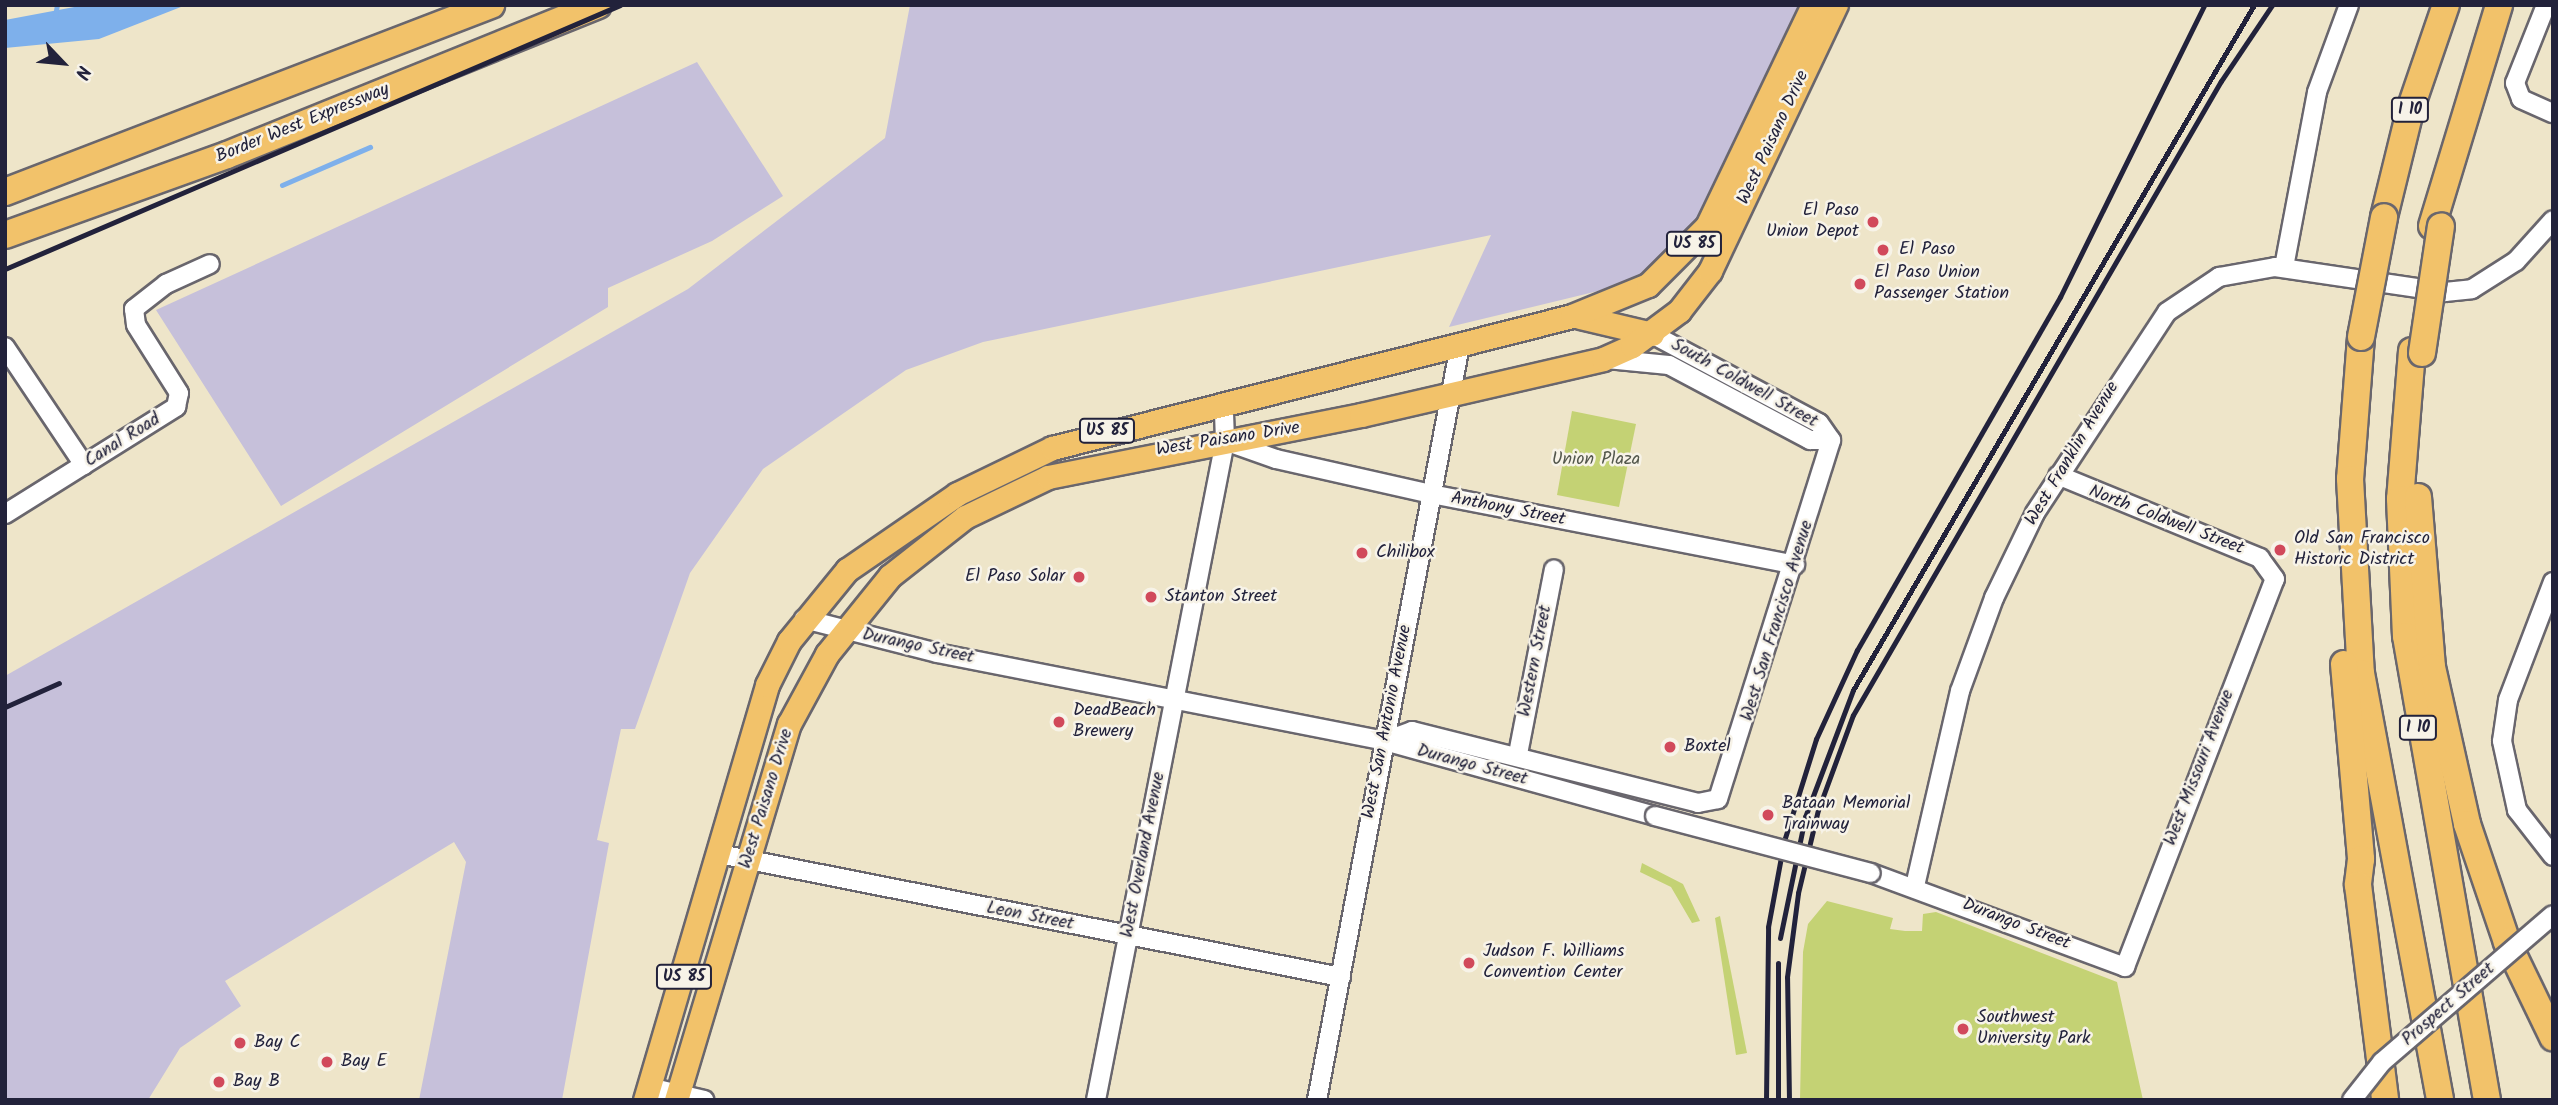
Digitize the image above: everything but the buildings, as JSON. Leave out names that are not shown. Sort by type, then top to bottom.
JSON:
[{"type":"highway","points":[[5,192],[492,5]]},
{"type":"highway","name":"Border West Expressway","points":[[5,235],[227,155],[598,5]]},
{"type":"highway","name":"I 10","points":[[2440,1100],[2371,755],[2353,593],[2350,479],[2361,337],[2384,217],[2411,107],[2446,5]]},
{"type":"highway","name":"I 10","points":[[2487,1100],[2420,745],[2406,636],[2400,499],[2417,352],[2436,226],[2462,112],[2499,5]]},
{"type":"highway","points":[[2417,352],[2418,513],[2432,667],[2487,891],[2553,1037]]},
{"type":"highway","points":[[2353,593],[2343,643],[2348,754],[2385,1100]]},
{"type":"main road","name":"West Paisano Drive","points":[[647,1093],[719,854],[762,698],[804,619],[881,542],[986,477],[1088,435],[1572,317],[1648,285],[1694,244],[1822,11]]},
{"type":"main road","name":"West Paisano Drive","points":[[677,1097],[789,724],[844,631],[913,554],[994,500],[1078,468],[1225,440],[1603,359],[1652,334],[1710,271],[1822,11]]},
{"type":"main road","points":[[1572,317],[1652,334]]},
{"type":"street","points":[[2284,267],[2315,103],[2349,5]]},
{"type":"street","points":[[2546,5],[2515,91],[2553,113]]},
{"type":"street","name":"West Franklin Avenue","points":[[1916,886],[1977,639],[2058,475],[2167,312],[2219,277],[2284,267],[2445,292],[2494,278],[2553,220]]},
{"type":"street","name":"Canal Road","points":[[5,514],[176,407],[179,393],[136,325],[134,309],[166,284],[210,264]]},
{"type":"street","name":"South Coldwell Street","points":[[1652,334],[1819,423],[1831,440]]},
{"type":"street","name":"West San Antonio Avenue","points":[[1317,1100],[1460,345]]},
{"type":"street","points":[[5,346],[84,465]]},
{"type":"street","points":[[1603,359],[1669,365],[1810,440],[1831,440]]},
{"type":"street","name":"West Overland Avenue","points":[[1096,1100],[1225,440],[1224,403]]},
{"type":"street","name":"Anthony Street","points":[[1225,440],[1276,459],[1431,495],[1795,565]]},
{"type":"street","name":"West San Francisco Avenue","points":[[1518,754],[1698,803],[1718,799],[1795,565],[1831,440]]},
{"type":"street","name":"North Coldwell Street","points":[[2058,475],[2260,558],[2272,569]]},
{"type":"street","name":"Western Street","points":[[1518,754],[1554,569]]},
{"type":"street","name":"West Missouri Avenue","points":[[2125,967],[2273,592],[2272,569]]},
{"type":"street","points":[[2552,590],[2508,700],[2502,741],[2517,810],[2553,856]]},
{"type":"street","name":"Durango Street","points":[[804,619],[844,631],[1385,741],[1916,886],[2125,967]]},
{"type":"street","points":[[1385,741],[1412,732],[1518,754]]},
{"type":"street","name":"Leon Street","points":[[719,854],[1341,977]]},
{"type":"street","name":"Prospect Street","points":[[2352,1100],[2382,1062],[2553,915]]},
{"type":"street","points":[[647,1093],[704,1100]]},
{"type":"shaded area","points":[[910,5],[1800,5],[1698,218],[1664,259],[1627,284],[1449,327],[1491,235],[983,342],[906,370],[763,469],[690,573],[635,729],[621,729],[597,840],[609,843],[562,1100],[419,1100],[466,862],[454,842],[225,981],[241,1006],[180,1048],[148,1100],[5,1100],[5,676],[688,289],[885,138]]},
{"type":"shaded area","points":[[697,62],[783,196],[712,241],[608,288],[608,307],[281,506],[156,310]]},
{"type":"green space","name":"Union Plaza","points":[[1572,411],[1636,424],[1619,507],[1557,495]]},
{"type":"green space","points":[[1642,863],[1683,884],[1700,921],[1692,923],[1671,887],[1640,872]]},
{"type":"green space","name":"Southwest University Park","points":[[1827,901],[1893,918],[1890,929],[1905,931],[1922,931],[1923,914],[1936,912],[2117,982],[2143,1100],[1800,1100],[1803,952],[1808,924]]},
{"type":"green space","points":[[1720,916],[1747,1053],[1736,1055],[1715,918]]},
{"type":"water","points":[[85,5],[186,5],[99,39],[5,48],[5,20]]},
{"type":"waterway","points":[[55,16],[57,5]]},
{"type":"waterway","points":[[282,185],[370,147]]},
{"type":"railway","points":[[5,269],[620,5]]},
{"type":"railway","points":[[1766,1100],[1768,927],[1784,841],[1816,739],[1857,650],[2060,297],[2204,5]]},
{"type":"railway","points":[[1780,938],[1805,817],[1853,690],[2254,5]]},
{"type":"railway","points":[[1789,1100],[1787,977],[1798,893],[1818,810],[1853,715],[2221,81],[2272,5]]},
{"type":"railway","points":[[5,707],[59,683]]},
{"type":"railway","points":[[1778,963],[1778,1100]]},
{"type":"place","name":"El Paso Union Depot","points":[[1873,222]]},
{"type":"place","name":"El Paso","points":[[1883,250]]},
{"type":"place","name":"El Paso Union Passenger Station","points":[[1860,284]]},
{"type":"place","name":"Old San Francisco Historic District","points":[[2280,550]]},
{"type":"place","name":"Chilibox","points":[[1362,553]]},
{"type":"place","name":"El Paso Solar","points":[[1079,577]]},
{"type":"place","name":"Stanton Street","points":[[1151,597]]},
{"type":"place","name":"DeadBeach Brewery","points":[[1059,722]]},
{"type":"place","name":"Boxtel","points":[[1670,747]]},
{"type":"place","name":"Bataan Memorial Trainway","points":[[1768,815]]},
{"type":"place","name":"Judson F. Williams Convention Center","points":[[1469,963]]},
{"type":"place","name":"Southwest University Park","points":[[1963,1029]]},
{"type":"place","name":"Bay C","points":[[240,1043]]},
{"type":"place","name":"Bay E","points":[[327,1062]]},
{"type":"place","name":"Bay B","points":[[219,1082]]}]
